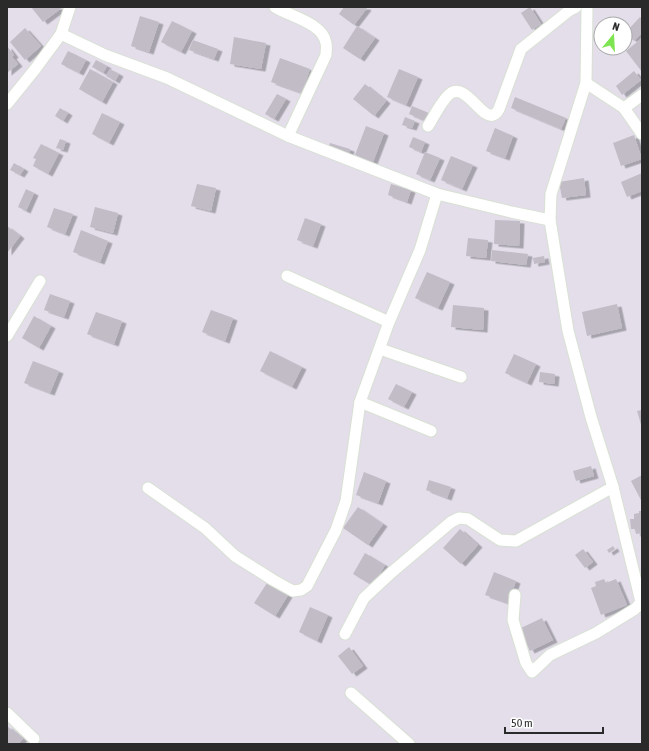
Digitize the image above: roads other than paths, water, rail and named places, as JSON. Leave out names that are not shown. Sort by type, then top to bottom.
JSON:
[{"type":"street","points":[[7,104],[61,34],[70,7]]},
{"type":"street","points":[[275,7],[307,22],[321,32],[326,41],[326,55],[288,136]]},
{"type":"street","points":[[428,126],[438,109],[450,94],[455,91],[462,92],[485,113],[491,116],[495,114],[499,109],[521,49],[570,10],[576,7]]},
{"type":"street","points":[[515,595],[513,620],[526,663],[532,672],[550,655],[596,633],[635,609],[642,603],[613,487],[591,417],[568,331],[550,220],[551,194],[586,83],[588,7]]},
{"type":"street","points":[[61,34],[105,55],[167,78],[288,136],[438,194],[550,220]]},
{"type":"street","points":[[586,83],[624,108],[642,134]]},
{"type":"street","points":[[624,108],[642,95]]},
{"type":"street","points":[[148,488],[205,528],[235,556],[293,591],[301,590],[307,586],[336,530],[346,501],[360,402],[390,322],[420,250],[438,194]]},
{"type":"street","points":[[287,276],[390,322]]},
{"type":"street","points":[[7,336],[40,281]]},
{"type":"street","points":[[380,349],[461,377]]},
{"type":"street","points":[[360,402],[431,431]]},
{"type":"street","points":[[345,634],[364,598],[451,522],[459,518],[468,519],[500,540],[516,541],[613,487]]},
{"type":"street","points":[[351,693],[409,744]]},
{"type":"street","points":[[7,713],[34,739]]}]
